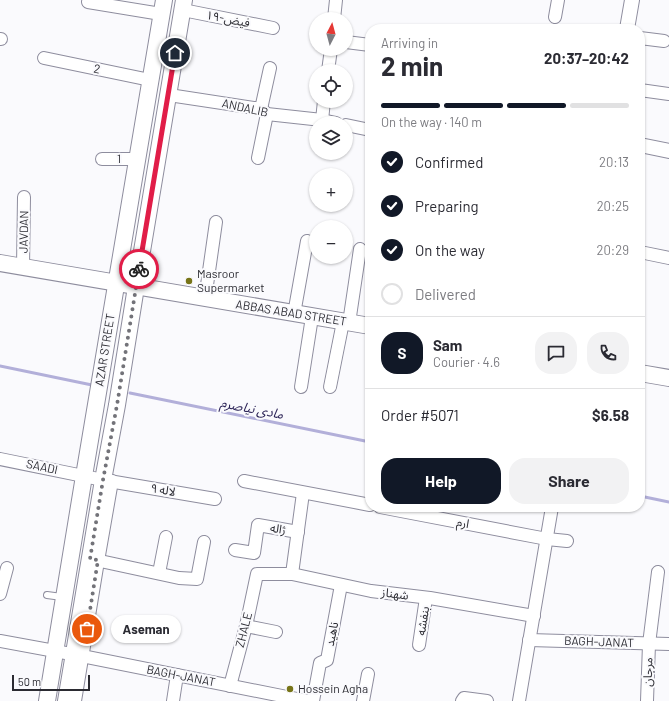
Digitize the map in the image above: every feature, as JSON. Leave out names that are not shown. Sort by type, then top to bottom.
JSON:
[{"type":"main road","name":"AZAR STREET","points":[[66,701],[78,655],[108,480],[117,405],[136,287],[186,5]]},
{"type":"main road","name":"AZAR STREET","points":[[47,701],[162,7]]},
{"type":"main road","name":"ABBAS ABAD STREET","points":[[0,263],[365,325]]},
{"type":"main road","points":[[645,374],[669,378]]},
{"type":"main road","points":[[97,402],[117,405]]},
{"type":"street","points":[[335,12],[336,0]]},
{"type":"street","points":[[555,17],[558,0]]},
{"type":"street","points":[[628,24],[632,0]]},
{"type":"street","points":[[88,2],[162,7]]},
{"type":"street","name":"۱۹-فیض","points":[[186,5],[273,28]]},
{"type":"street","points":[[645,39],[664,41]]},
{"type":"street","points":[[353,43],[365,44]]},
{"type":"street","name":"2","points":[[44,58],[150,80]]},
{"type":"street","points":[[258,158],[270,68]]},
{"type":"street","points":[[645,91],[669,94]]},
{"type":"street","name":"ANDALIB","points":[[171,95],[264,112],[309,118]]},
{"type":"street","points":[[353,126],[365,129]]},
{"type":"street","points":[[645,146],[669,150]]},
{"type":"street","name":"1","points":[[102,159],[136,159]]},
{"type":"street","name":"JAVDAN","points":[[23,267],[24,197]]},
{"type":"street","points":[[205,299],[216,222]]},
{"type":"street","points":[[294,314],[307,241]]},
{"type":"street","points":[[330,387],[346,322],[360,249]]},
{"type":"street","points":[[645,253],[669,258]]},
{"type":"street","points":[[301,386],[312,317]]},
{"type":"street","name":"SAADI","points":[[0,459],[108,480]]},
{"type":"street","name":"۹ لاله","points":[[108,480],[214,499]]},
{"type":"street","points":[[244,481],[365,504]]},
{"type":"street","points":[[292,574],[303,492]]},
{"type":"street","name":"ارم","points":[[406,512],[547,539],[567,541]]},
{"type":"street","points":[[519,701],[551,512]]},
{"type":"street","name":"ژاله","points":[[235,550],[254,553],[258,525],[298,532]]},
{"type":"street","points":[[159,574],[166,537]]},
{"type":"street","points":[[94,560],[179,578],[197,579],[204,542]]},
{"type":"street","points":[[0,594],[7,568]]},
{"type":"street","name":"مرجان","points":[[647,701],[649,644],[658,572]]},
{"type":"street","name":"شهناز","points":[[257,574],[292,574],[371,591],[426,598],[534,616]]},
{"type":"street","name":"ZHALE","points":[[230,686],[246,626],[257,574]]},
{"type":"street","name":"ناهید","points":[[313,701],[320,663],[327,660],[341,585]]},
{"type":"street","name":"بنفشه","points":[[419,644],[426,598]]},
{"type":"street","points":[[246,626],[276,632]]},
{"type":"street","name":"BAGH-JANAT","points":[[529,640],[669,644]]},
{"type":"street","name":"BAGH-JANAT","points":[[0,641],[78,655],[307,701]]},
{"type":"street","points":[[75,701],[78,655]]},
{"type":"street","points":[[363,701],[368,674]]},
{"type":"street","points":[[173,701],[177,675]]},
{"type":"street","points":[[462,701],[464,698],[487,701]]},
{"type":"lane","points":[[47,595],[64,598]]},
{"type":"waterway","name":"مادی نیاصرم","points":[[0,366],[92,385]]},
{"type":"waterway","name":"مادی نیاصرم","points":[[130,393],[365,441]]},
{"type":"waterway","name":"مادی نیاصرم","points":[[645,497],[669,502]]},
{"type":"way so far","points":[[87,629],[98,560],[90,559],[139,269]]},
{"type":"place","name":"Masroor Supermarket","points":[[189,281]]},
{"type":"place","name":"Aseman","points":[[87,629]]},
{"type":"place","name":"Hossein Agha","points":[[290,689]]},
{"type":"route","points":[[139,269],[175,53]]}]
